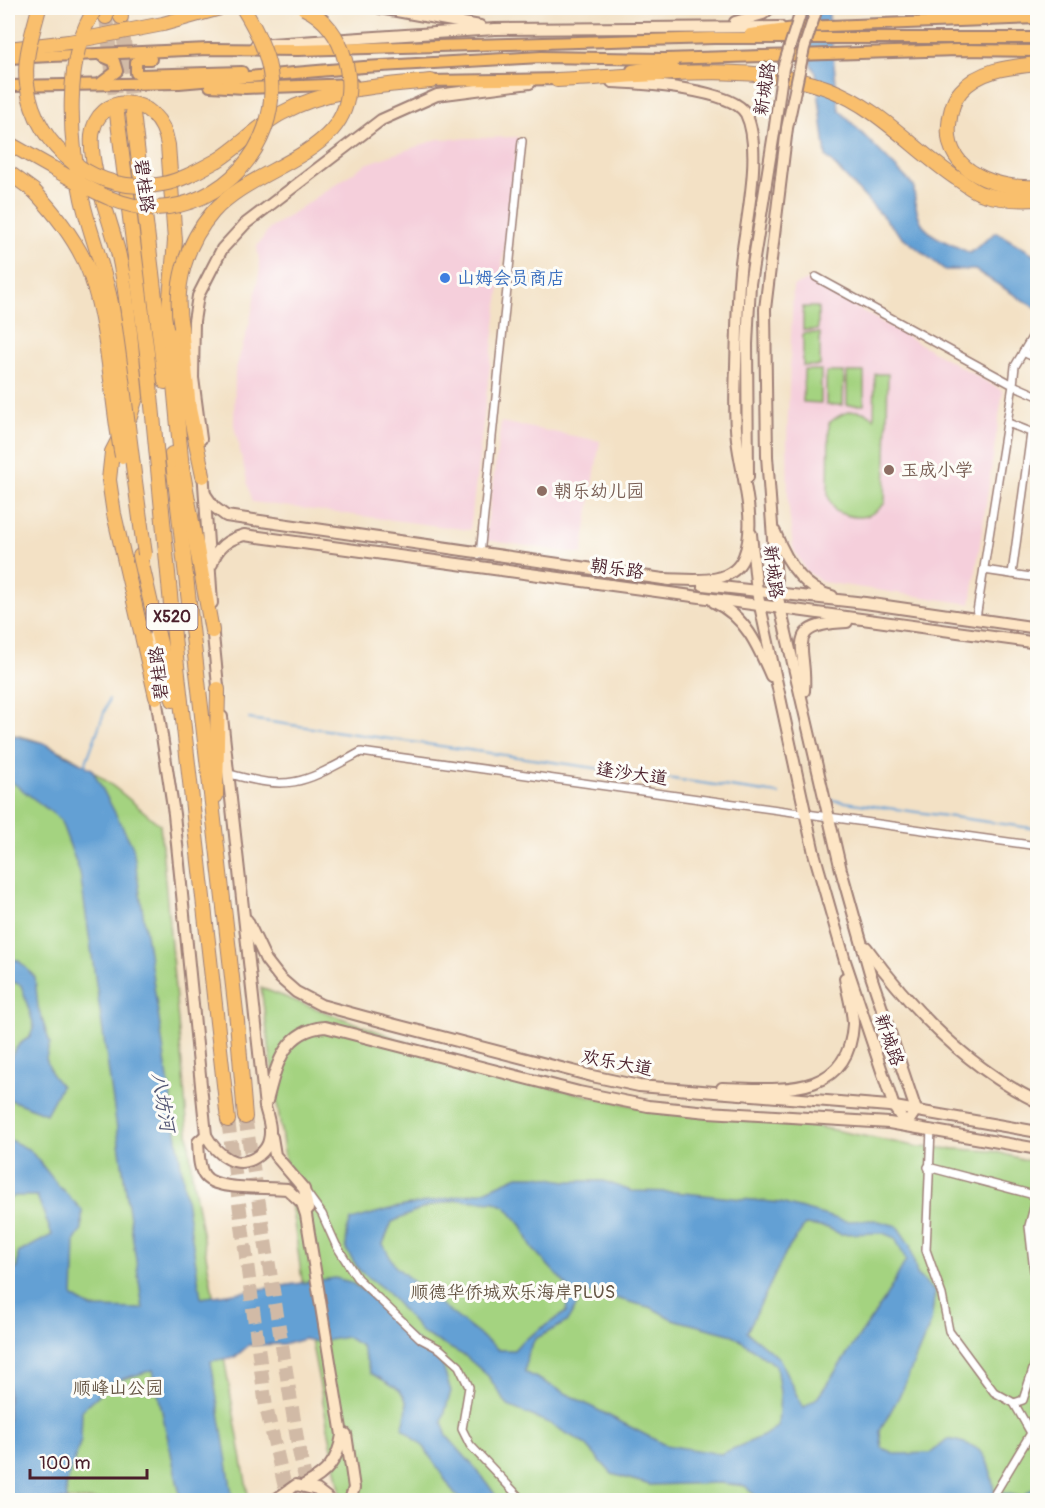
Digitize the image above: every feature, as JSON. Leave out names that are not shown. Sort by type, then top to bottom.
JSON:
[{"type":"highway","points":[[39,8],[27,64],[30,100],[44,131],[75,165],[108,182],[137,187],[178,180],[218,160],[279,114],[313,99],[354,88],[431,81]]},
{"type":"highway","points":[[8,52],[162,24],[220,8]]},
{"type":"highway","points":[[8,143],[112,199],[155,208],[189,203],[210,194],[231,180],[262,137],[271,109],[271,78],[267,62],[259,38],[243,8]]},
{"type":"highway","points":[[203,476],[189,409],[181,327],[179,291],[186,257],[212,213],[238,190],[300,157],[323,140],[332,131],[345,106],[348,80],[342,50],[328,27],[318,16],[304,8]]},
{"type":"highway","points":[[949,19],[996,8]]},
{"type":"highway","points":[[102,11],[83,31],[74,79],[75,146],[82,200],[104,269],[112,312],[142,555]]},
{"type":"highway","points":[[1038,64],[1002,68],[978,78],[962,90],[954,102],[948,133],[952,151],[963,165],[982,178],[1003,186],[1038,187]]},
{"type":"highway","points":[[557,80],[729,74],[790,80],[829,89],[857,101],[947,172],[981,194],[1015,200],[1038,199]]},
{"type":"highway","points":[[156,697],[114,514],[109,480],[112,452],[130,417],[136,397],[119,257],[103,200],[92,138],[96,120],[103,113],[124,104],[136,103],[156,114],[162,122],[168,145],[175,241],[168,320],[182,469]]},
{"type":"highway","name":"X520","points":[[133,113],[237,1021],[245,1117]]},
{"type":"highway","name":"碧桂路","points":[[117,114],[147,353],[187,757],[228,1120]]},
{"type":"highway","points":[[8,172],[34,191],[54,215],[83,258],[92,283],[99,313],[118,436],[153,615],[187,757]]},
{"type":"highway","points":[[166,396],[213,631]]},
{"type":"highway","points":[[216,852],[218,689]]},
{"type":"main road","points":[[714,38],[801,27],[910,24],[949,19],[1038,18]]},
{"type":"main road","points":[[282,73],[226,71],[140,75],[134,67],[140,59],[298,51],[714,38],[1038,39]]},
{"type":"main road","points":[[8,52],[97,54],[208,49],[298,51]]},
{"type":"main road","points":[[179,84],[282,73],[540,57],[723,57],[958,50],[1038,51]]},
{"type":"main road","points":[[97,54],[107,57],[117,67],[114,75],[98,85]]},
{"type":"main road","points":[[8,86],[179,84],[245,88],[431,81],[557,80],[723,57]]},
{"type":"street","points":[[380,8],[495,29]]},
{"type":"street","points":[[720,26],[763,14],[770,8]]},
{"type":"street","name":"新城路","points":[[802,8],[783,68],[750,284],[747,344],[748,505],[757,592],[806,813],[837,936],[894,1107],[906,1125]]},
{"type":"street","name":"新城路","points":[[817,8],[804,48],[787,128],[765,309],[766,435],[770,519],[777,594],[830,817],[861,940],[884,1017],[916,1110]]},
{"type":"street","points":[[208,49],[300,40],[495,29],[801,27]]},
{"type":"street","points":[[522,1500],[470,1445],[462,1429],[469,1387],[459,1366],[440,1349],[420,1339],[357,1278],[336,1245],[322,1214],[275,1155],[265,1107],[230,774],[218,689],[205,494],[193,378],[194,321],[202,283],[222,249],[254,215],[381,120],[437,95],[557,80],[632,83],[703,93],[732,101],[745,112],[753,151],[740,272],[735,379],[737,438],[748,505],[744,555],[736,569],[717,579],[663,579]]},
{"type":"street","points":[[480,555],[522,141]]},
{"type":"street","points":[[816,277],[1012,385],[1038,396]]},
{"type":"street","points":[[976,618],[1008,423],[1015,366],[1038,327]]},
{"type":"street","points":[[1023,352],[1038,359]]},
{"type":"street","points":[[1008,423],[1034,434],[1012,574]]},
{"type":"street","name":"朝乐路","points":[[205,494],[214,507],[226,516],[480,555],[757,592],[865,603],[1038,628]]},
{"type":"street","points":[[770,519],[781,548],[799,577],[827,594],[865,603]]},
{"type":"street","points":[[271,539],[258,532],[256,528],[258,524],[273,523]]},
{"type":"street","name":"朝乐路","points":[[211,570],[215,555],[226,541],[244,535],[1038,643]]},
{"type":"street","points":[[984,570],[1038,578]]},
{"type":"street","points":[[703,597],[725,607],[748,630],[781,699]]},
{"type":"street","points":[[153,615],[156,697],[174,814],[206,1135],[226,1159],[239,1163],[249,1161],[263,1151],[267,1146],[271,1131]]},
{"type":"street","points":[[803,704],[804,674],[800,648],[806,632],[826,623],[867,619]]},
{"type":"street","name":"逢沙大道","points":[[230,774],[261,783],[290,784],[320,773],[361,752],[1038,846]]},
{"type":"street","name":"欢乐大道","points":[[243,911],[266,960],[280,978],[296,992],[321,1005],[592,1076],[655,1088],[894,1107],[982,1120],[1038,1132]]},
{"type":"street","points":[[655,1088],[783,1089],[820,1082],[837,1070],[849,1048],[853,1023],[837,936]]},
{"type":"street","points":[[861,940],[895,987],[950,1042],[1005,1086],[1038,1102]]},
{"type":"street","points":[[863,1016],[875,1028],[881,1028],[884,1017]]},
{"type":"street","name":"欢乐大道","points":[[265,1107],[278,1058],[298,1035],[312,1028],[335,1028],[579,1092],[648,1106],[906,1125],[1038,1149]]},
{"type":"street","points":[[453,1060],[458,1042]]},
{"type":"street","points":[[814,1118],[815,1100]]},
{"type":"street","points":[[906,1125],[916,1110]]},
{"type":"street","points":[[979,1137],[982,1120]]},
{"type":"street","points":[[932,1129],[928,1167],[926,1250],[942,1295],[949,1331],[994,1392],[1014,1403],[1031,1433],[991,1500]]},
{"type":"street","points":[[206,1135],[198,1143],[199,1161],[204,1176],[211,1181],[233,1186],[287,1189],[302,1203],[310,1228]]},
{"type":"street","points":[[928,1167],[1037,1194],[1029,1226],[1038,1307]]},
{"type":"street","points":[[304,1189],[354,1488],[350,1500]]},
{"type":"street","points":[[1014,1403],[1023,1400],[1038,1354]]},
{"type":"street","points":[[304,1485],[319,1478],[332,1465],[339,1452],[342,1435],[337,1391]]},
{"type":"street","points":[[276,1500],[296,1485],[304,1485],[317,1490],[330,1500]]},
{"type":"shaded area","points":[[518,137],[470,530],[252,502],[234,425],[235,372],[250,321],[260,269],[257,246],[269,229],[366,164],[438,139]]},
{"type":"shaded area","name":"玉成小学","points":[[808,280],[1003,391],[971,604],[823,582],[806,571],[793,548],[788,500],[787,440],[793,286]]},
{"type":"shaded area","name":"朝乐幼儿园","points":[[501,422],[600,441],[582,554],[485,540]]},
{"type":"green space","points":[[803,307],[818,307],[818,330],[803,330]]},
{"type":"green space","points":[[803,333],[820,333],[820,366],[803,366]]},
{"type":"green space","points":[[804,370],[821,370],[821,403],[803,402]]},
{"type":"green space","points":[[826,372],[844,372],[843,405],[826,405]]},
{"type":"green space","points":[[847,372],[864,372],[864,405],[847,405]]},
{"type":"green space","points":[[875,374],[888,374],[885,503],[874,513],[862,517],[849,516],[835,511],[828,496],[829,423],[845,413],[857,411],[874,418]]},
{"type":"green space","name":"顺峰山公园","points":[[8,734],[51,746],[71,757],[108,782],[160,825],[192,1175],[249,1500],[8,1500]]},
{"type":"green space","name":"顺德华侨城欢乐海岸PLUS","points":[[261,988],[492,1074],[652,1110],[793,1122],[919,1147],[993,1151],[1037,1163],[1037,1500],[342,1500],[309,1330]]},
{"type":"water","points":[[804,8],[828,8],[839,110],[914,186],[915,202],[922,224],[936,237],[970,253],[996,232],[1037,256],[1037,309],[975,270],[945,270],[900,235],[826,156],[816,73],[811,65]]},
{"type":"water","name":"八坊河","points":[[8,734],[44,743],[92,769],[133,847],[201,1298],[335,1278],[350,1282],[370,1295],[409,1335],[435,1355],[443,1367],[451,1391],[442,1422],[447,1436],[482,1476],[499,1500],[463,1500],[455,1495],[424,1447],[402,1428],[407,1406],[402,1393],[371,1373],[361,1346],[347,1337],[318,1342],[304,1339],[286,1344],[249,1345],[235,1357],[211,1361],[233,1500],[181,1500],[153,1370],[113,1382],[82,1410],[81,1440],[66,1485],[67,1500],[8,1500],[8,1275],[17,1269],[18,1253],[52,1235],[37,1196],[14,1196],[8,1201],[8,1139],[30,1150],[57,1184],[82,1210],[82,1229],[75,1240],[73,1297],[92,1308],[143,1309],[80,873],[60,819],[8,779]]},
{"type":"water","points":[[10,959],[18,960],[35,977],[38,1007],[50,1043],[46,1058],[52,1075],[61,1086],[46,1114],[8,1099],[9,1063],[16,1049],[30,1037],[34,1026],[21,985],[8,980]]},
{"type":"water","points":[[518,1176],[538,1176],[566,1181],[604,1181],[631,1191],[675,1192],[781,1203],[845,1221],[875,1220],[897,1226],[910,1245],[917,1274],[935,1292],[931,1322],[902,1391],[880,1431],[882,1448],[896,1454],[931,1453],[947,1439],[970,1445],[983,1454],[987,1460],[994,1491],[1022,1497],[1037,1486],[1037,1500],[760,1500],[745,1486],[720,1483],[650,1485],[612,1474],[585,1444],[549,1423],[508,1406],[488,1376],[465,1356],[422,1333],[386,1291],[359,1270],[346,1249],[347,1230],[351,1220],[394,1208],[482,1192]],"holes":[[[456,1200],[495,1202],[506,1207],[522,1226],[532,1248],[569,1288],[566,1312],[522,1341],[514,1350],[499,1350],[435,1300],[395,1266],[383,1244],[392,1222],[426,1207]],[[805,1225],[828,1228],[840,1234],[883,1233],[895,1238],[906,1260],[884,1300],[818,1397],[803,1408],[779,1358],[747,1332],[786,1252]],[[584,1293],[604,1295],[652,1308],[672,1319],[733,1335],[776,1366],[780,1393],[778,1426],[763,1436],[721,1454],[665,1445],[525,1372],[527,1355],[535,1339],[567,1322]]]},
{"type":"waterway","points":[[84,768],[109,699]]},
{"type":"waterway","points":[[249,719],[779,794]]},
{"type":"waterway","points":[[831,800],[1038,829]]},
{"type":"tunnel","points":[[106,17],[117,114]]},
{"type":"tunnel","points":[[121,17],[133,113]]},
{"type":"tunnel","points":[[245,1117],[299,1451],[310,1500]]},
{"type":"tunnel","points":[[228,1120],[266,1407],[288,1500]]},
{"type":"place","name":"山姆会员商店","points":[[445,278]]},
{"type":"place","name":"玉成小学","points":[[889,470]]},
{"type":"place","name":"朝乐幼儿园","points":[[542,491]]}]
